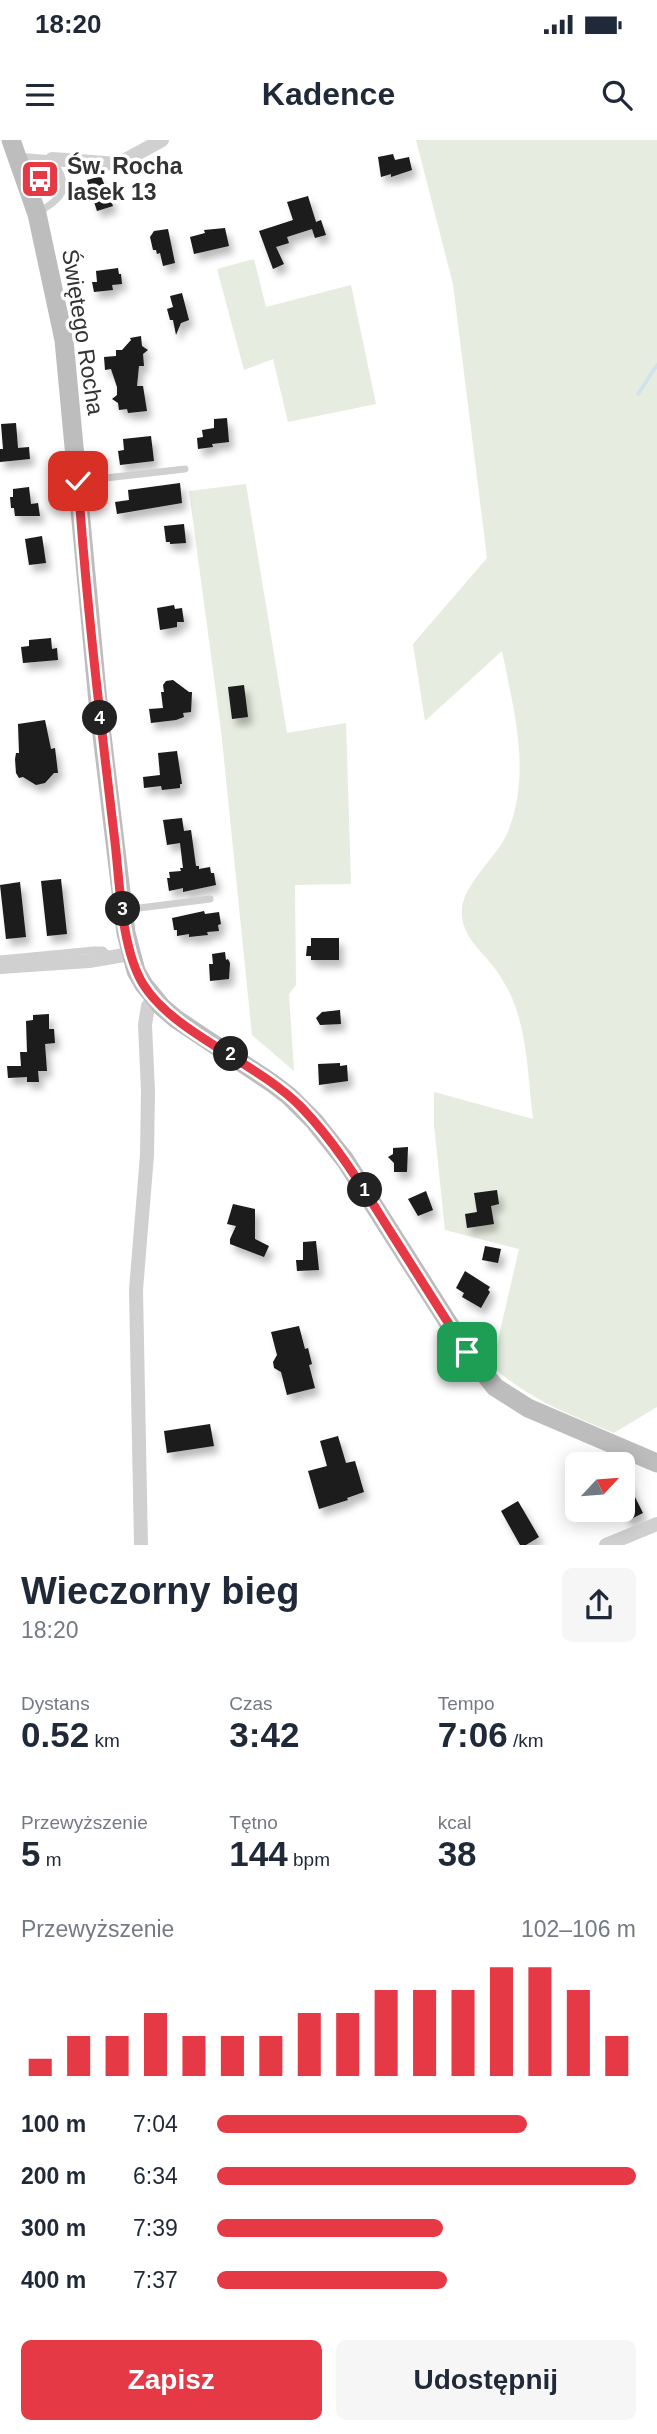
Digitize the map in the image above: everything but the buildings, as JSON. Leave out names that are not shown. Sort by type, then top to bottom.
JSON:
[{"type":"street","points":[[52,159],[118,164],[162,140]]},
{"type":"street","name":"Świętego Rocha","points":[[14,148],[37,214],[64,340],[92,648],[123,910],[130,954],[140,978],[154,999],[176,1019],[272,1083],[314,1122],[345,1160],[467,1352],[495,1387],[528,1408],[657,1463]]},
{"type":"street","points":[[0,967],[130,954]]},
{"type":"street","points":[[141,1545],[136,1290],[147,1155],[145,1025],[148,1006],[154,999]]},
{"type":"street","points":[[606,1545],[657,1524]]},
{"type":"lane","points":[[14,148],[52,159],[61,173],[65,186],[62,195],[37,214]]},
{"type":"lane","points":[[78,481],[185,469]]},
{"type":"lane","points":[[123,910],[210,899]]},
{"type":"lane","points":[[0,959],[94,950],[103,950],[110,957]]},
{"type":"shaded area","points":[[416,140],[657,140],[657,1407],[614,1433],[535,1397],[492,1366],[519,1249],[445,1230],[434,1125],[434,1092],[533,1119],[519,1017],[499,974],[467,933],[462,917],[466,894],[504,840],[516,807],[520,763],[518,740],[502,651],[425,721],[413,644],[487,558],[453,284]]},
{"type":"shaded area","points":[[254,259],[266,307],[351,285],[376,404],[288,422],[273,359],[244,370],[217,269]]},
{"type":"shaded area","points":[[246,484],[287,733],[346,723],[351,884],[295,885],[296,985],[289,994],[294,1071],[252,1035],[221,730],[189,491]]},
{"type":"waterway","points":[[638,394],[657,365]]},
{"type":"place","name":"Św. Rocha lasek 13","points":[[40,179]]},
{"type":"route","points":[[78,481],[98,702],[126,933],[136,971],[162,1007],[289,1096],[330,1140],[467,1352]]}]
